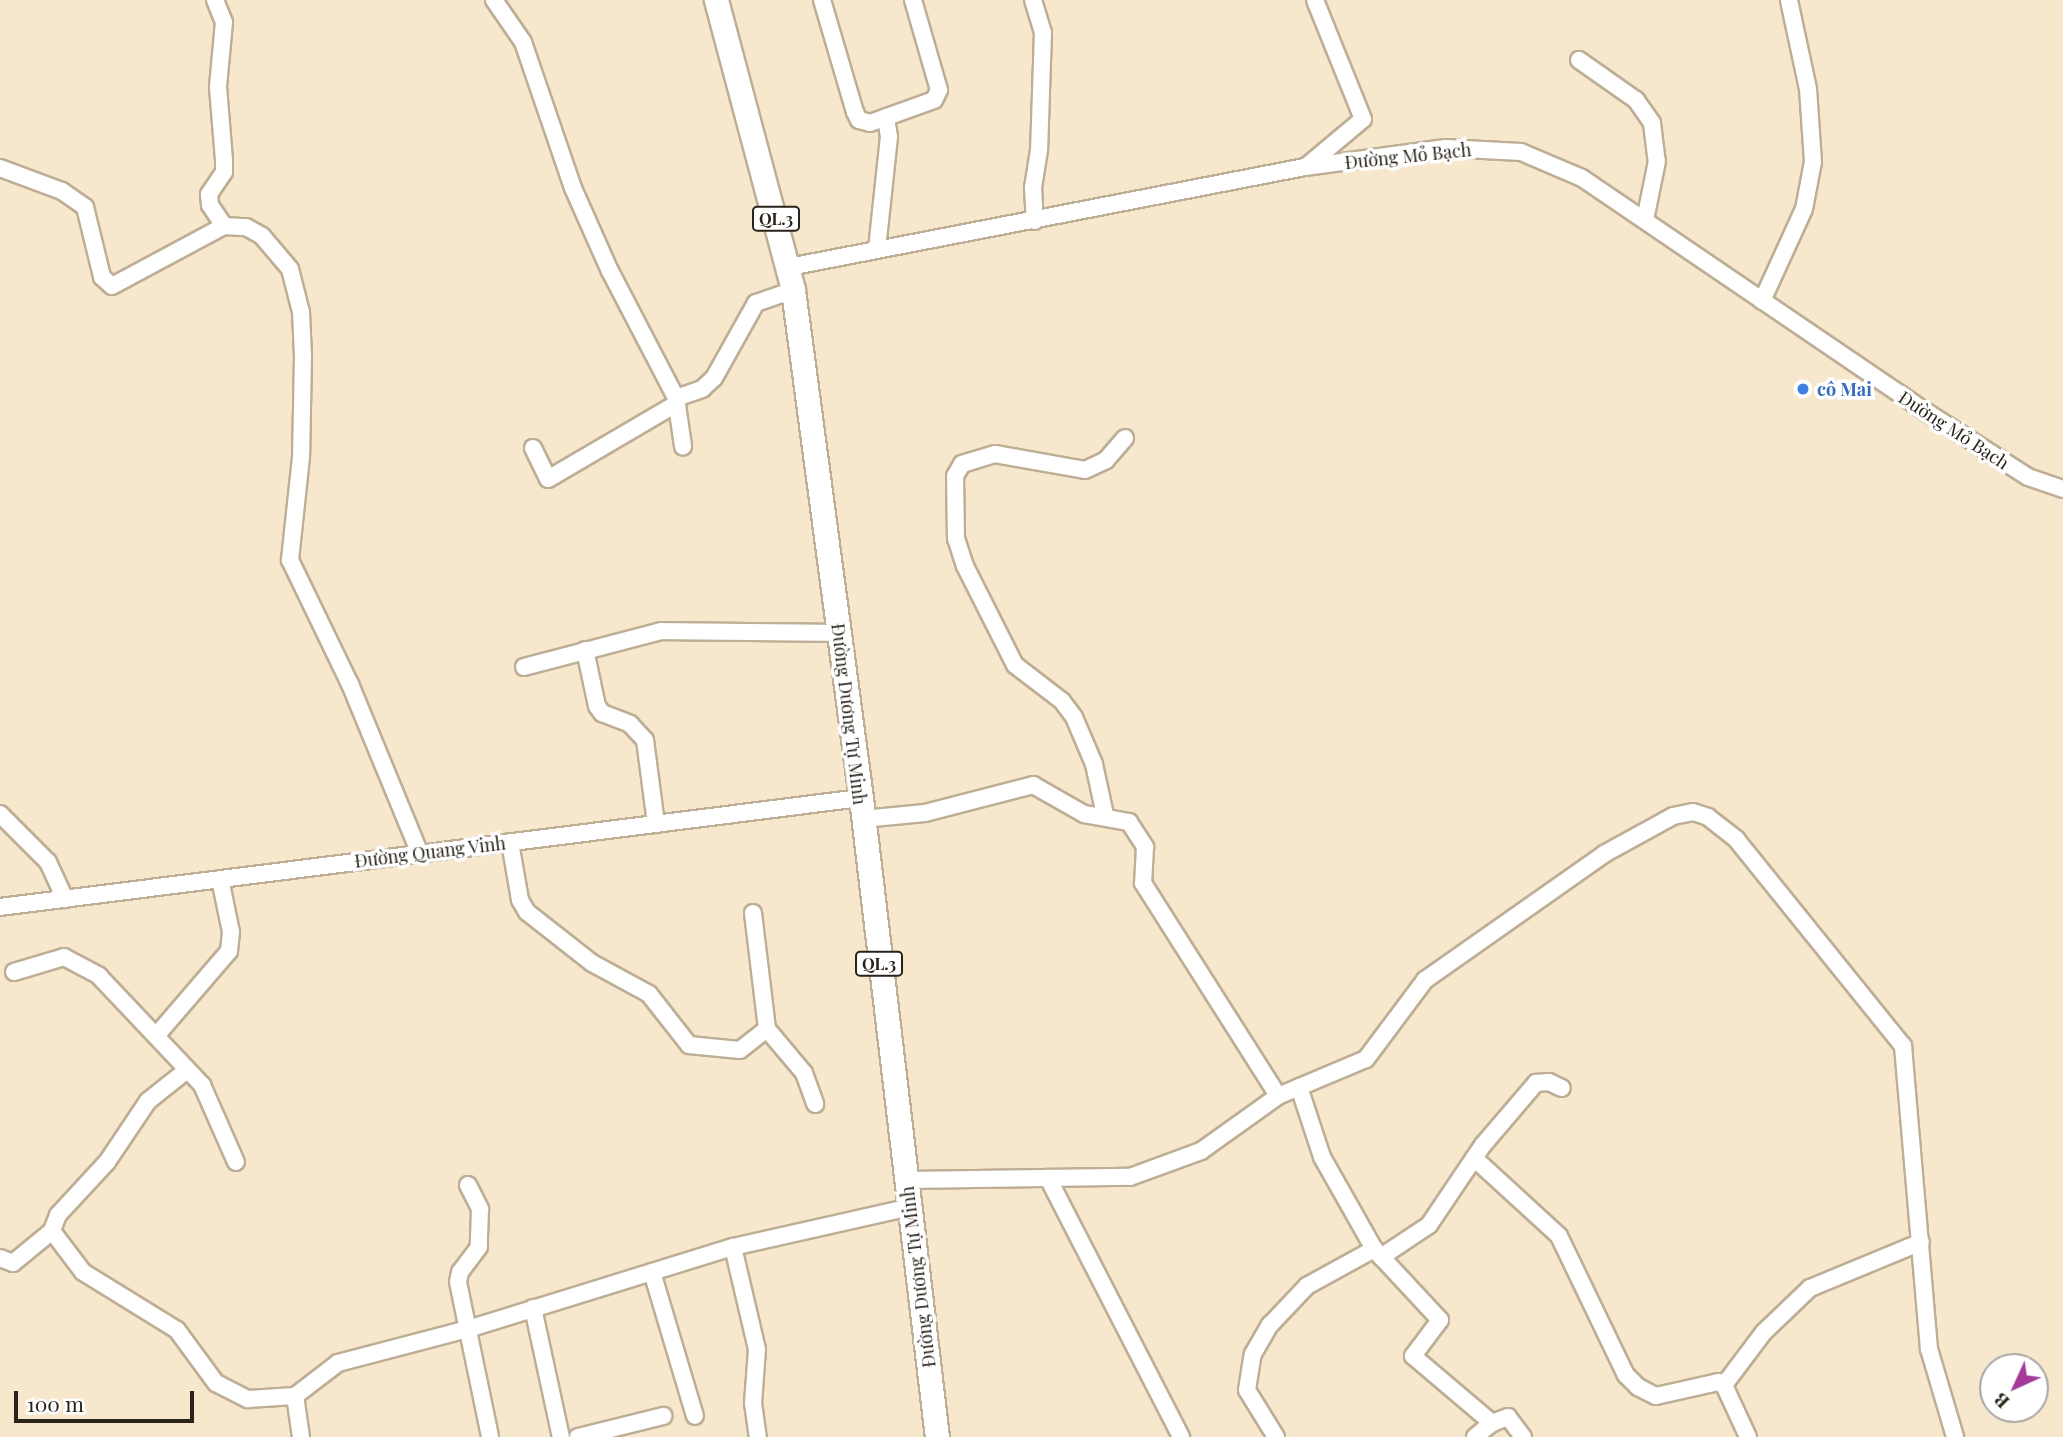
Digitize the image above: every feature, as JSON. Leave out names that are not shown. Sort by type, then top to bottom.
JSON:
[{"type":"highway","name":"Đường Dương Tự Minh","points":[[716,0],[793,290],[862,808],[937,1437]]},
{"type":"street","points":[[215,0],[223,22],[218,88],[225,160],[224,172],[209,194],[209,205],[224,226]]},
{"type":"street","points":[[494,0],[523,42],[573,188],[676,401],[683,446]]},
{"type":"street","points":[[822,0],[859,120],[870,123],[934,100],[939,90],[913,0]]},
{"type":"street","points":[[1033,0],[1043,32],[1040,150],[1033,187],[1035,221]]},
{"type":"street","points":[[1305,167],[1363,119],[1315,0]]},
{"type":"street","points":[[1762,301],[1804,209],[1813,162],[1808,89],[1789,0]]},
{"type":"street","points":[[1578,60],[1636,100],[1651,124],[1657,161],[1645,220]]},
{"type":"street","points":[[877,249],[889,136],[886,117]]},
{"type":"street","name":"Đường Mỏ Bạch","points":[[789,267],[1305,167],[1446,148],[1521,152],[1582,178],[2028,477],[2063,489]]},
{"type":"street","points":[[0,168],[62,191],[85,207],[102,277],[112,286],[224,226],[246,227],[262,236],[290,269],[301,312],[303,356],[302,457],[290,560],[350,684],[420,854]]},
{"type":"street","points":[[533,448],[548,479],[676,401],[702,389],[714,377],[756,303],[793,290]]},
{"type":"street","points":[[1105,815],[1094,764],[1074,717],[1062,701],[1015,665],[965,566],[956,539],[955,476],[962,464],[995,454],[1085,470],[1106,460],[1125,438]]},
{"type":"street","points":[[524,667],[661,631],[839,633]]},
{"type":"street","points":[[585,650],[597,706],[603,713],[630,724],[645,740],[656,824]]},
{"type":"street","name":"Đường Quang Vinh","points":[[0,907],[656,824],[862,808],[925,813],[1033,785],[1084,814],[1105,815],[1129,822],[1141,838],[1147,856],[1143,883],[1278,1096]]},
{"type":"street","points":[[906,1180],[1146,1174],[1201,1151],[1278,1096],[1366,1059],[1425,980],[1604,854],[1673,816],[1693,812],[1708,817],[1736,839],[1903,1046],[1929,1349],[1955,1437]]},
{"type":"street","points":[[0,814],[48,862],[65,899]]},
{"type":"street","points":[[510,842],[520,900],[527,912],[592,962],[649,994],[689,1045],[712,1051],[740,1050],[767,1029]]},
{"type":"street","points":[[156,1036],[229,951],[230,932],[220,879]]},
{"type":"street","points":[[753,913],[767,1029],[804,1073],[815,1104]]},
{"type":"street","points":[[14,972],[50,959],[79,962],[99,976],[187,1070],[213,1104],[236,1162]]},
{"type":"street","points":[[0,1258],[13,1263],[52,1231],[58,1215],[107,1162],[148,1101],[187,1070]]},
{"type":"street","points":[[1276,1437],[1247,1390],[1253,1354],[1270,1325],[1307,1286],[1429,1226],[1474,1158],[1536,1083],[1549,1082],[1562,1088]]},
{"type":"street","points":[[1299,1087],[1322,1157],[1378,1253],[1440,1320],[1413,1356],[1492,1423]]},
{"type":"street","points":[[1474,1158],[1559,1236],[1626,1376],[1643,1392],[1656,1396],[1718,1382],[1724,1385],[1748,1437]]},
{"type":"street","points":[[1048,1178],[1181,1437]]},
{"type":"street","points":[[468,1185],[477,1197],[479,1247],[460,1272],[458,1282],[490,1437]]},
{"type":"street","points":[[52,1231],[83,1272],[177,1330],[216,1383],[248,1399],[295,1396],[338,1363],[468,1329],[733,1247],[910,1207]]},
{"type":"street","points":[[1724,1385],[1764,1332],[1810,1288],[1921,1242]]},
{"type":"street","points":[[733,1247],[757,1349],[753,1403],[758,1437]]},
{"type":"street","points":[[652,1272],[695,1416]]},
{"type":"street","points":[[533,1308],[561,1437]]},
{"type":"street","points":[[295,1396],[300,1437]]},
{"type":"street","points":[[578,1437],[663,1416]]},
{"type":"street","points":[[1475,1437],[1492,1423],[1508,1417],[1523,1437]]},
{"type":"place","name":"cô Mai","points":[[1803,389]]}]
